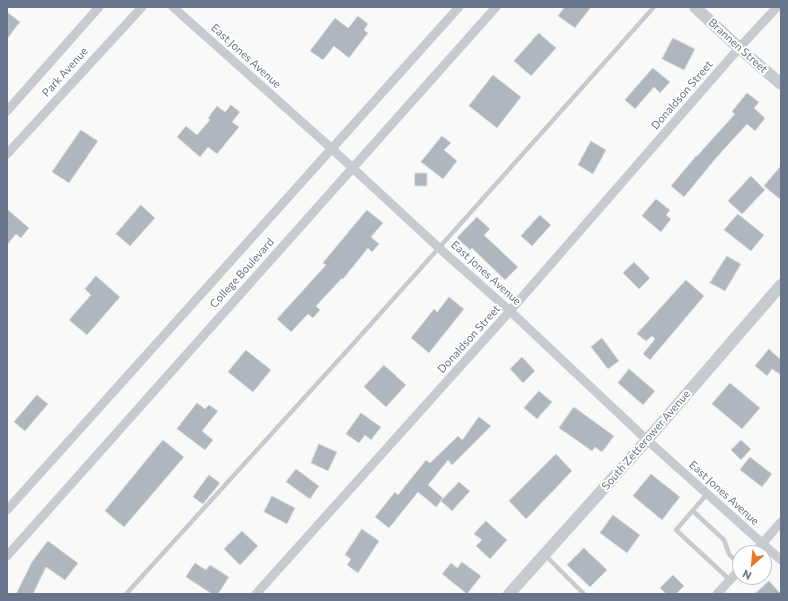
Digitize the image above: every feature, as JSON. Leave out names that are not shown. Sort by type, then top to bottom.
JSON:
[{"type":"street","name":"Park Avenue","points":[[7,111],[99,7]]},
{"type":"street","name":"Park Avenue","points":[[7,154],[142,7]]},
{"type":"street","name":"East Jones Avenue","points":[[173,7],[352,167],[510,311],[647,440],[781,560]]},
{"type":"street","name":"College Boulevard","points":[[7,510],[459,7]]},
{"type":"street","name":"College Boulevard","points":[[7,556],[496,7]]},
{"type":"street","name":"Brannen Street","points":[[695,7],[781,84]]},
{"type":"street","name":"Donaldson Street","points":[[256,594],[510,311],[739,48],[777,7]]},
{"type":"street","name":"South Zetterower Avenue","points":[[509,594],[647,440],[781,284]]},
{"type":"street","points":[[763,544],[781,522]]},
{"type":"street","points":[[717,594],[732,578]]},
{"type":"lane","points":[[126,594],[348,349],[654,7]]},
{"type":"lane","points":[[707,494],[676,530],[730,580]]},
{"type":"lane","points":[[693,511],[724,540],[732,558]]},
{"type":"lane","points":[[544,554],[584,594]]},
{"type":"building","points":[[565,7],[591,7],[575,28],[558,16]]},
{"type":"building","points":[[7,12],[20,22],[7,39]]},
{"type":"building","points":[[358,16],[368,24],[364,30],[368,33],[349,58],[334,46],[323,60],[310,51],[335,18],[348,28]]},
{"type":"building","points":[[539,33],[556,48],[531,76],[514,61]]},
{"type":"building","points":[[673,38],[695,49],[684,70],[662,59]]},
{"type":"building","points":[[653,68],[670,82],[660,93],[654,87],[635,109],[625,100]]},
{"type":"building","points":[[493,75],[521,97],[497,128],[469,106]]},
{"type":"building","points":[[747,93],[759,102],[754,108],[765,118],[755,131],[747,124],[716,158],[684,197],[671,186],[696,156],[735,114],[732,112]]},
{"type":"building","points":[[231,105],[240,112],[232,122],[239,127],[217,154],[208,147],[200,157],[177,137],[186,126],[197,135],[210,120],[208,118],[217,106],[225,112]]},
{"type":"building","points":[[81,130],[98,141],[69,183],[52,172]]},
{"type":"building","points":[[442,136],[451,143],[444,150],[457,161],[443,179],[421,162]]},
{"type":"building","points":[[591,141],[606,150],[593,174],[578,165]]},
{"type":"building","points":[[781,166],[781,200],[764,186]]},
{"type":"building","points":[[415,173],[427,173],[427,186],[415,186]]},
{"type":"building","points":[[751,176],[765,190],[742,214],[728,201]]},
{"type":"building","points":[[656,199],[670,210],[666,215],[671,219],[661,232],[642,216]]},
{"type":"building","points":[[141,205],[155,218],[130,246],[116,234]]},
{"type":"building","points":[[7,209],[29,228],[21,238],[16,234],[7,245]]},
{"type":"building","points":[[367,210],[383,223],[371,237],[379,244],[372,252],[368,248],[343,279],[342,278],[316,306],[320,310],[313,318],[308,314],[291,332],[277,319],[326,265],[323,263]]},
{"type":"building","points":[[738,214],[764,235],[751,251],[724,230]]},
{"type":"building","points":[[540,215],[551,225],[532,246],[521,236]]},
{"type":"building","points":[[477,217],[490,229],[484,235],[518,267],[505,280],[472,248],[470,250],[457,238]]},
{"type":"building","points":[[727,256],[741,264],[725,291],[710,283]]},
{"type":"building","points":[[634,262],[650,278],[639,289],[623,273]]},
{"type":"building","points":[[96,276],[120,297],[87,335],[69,320],[91,295],[85,289]]},
{"type":"building","points":[[686,280],[704,296],[650,360],[643,354],[655,339],[652,336],[646,341],[637,334]]},
{"type":"building","points":[[449,297],[464,309],[429,353],[411,338],[434,309],[437,312]]},
{"type":"building","points":[[602,338],[619,361],[608,369],[591,347]]},
{"type":"building","points":[[769,349],[781,360],[781,375],[772,369],[767,376],[755,366]]},
{"type":"building","points":[[246,350],[271,370],[253,392],[228,372]]},
{"type":"building","points":[[522,357],[535,371],[523,383],[510,369]]},
{"type":"building","points":[[384,365],[406,385],[386,407],[364,387]]},
{"type":"building","points":[[629,369],[655,391],[643,405],[618,383]]},
{"type":"building","points":[[730,383],[760,408],[742,429],[712,404]]},
{"type":"building","points":[[539,391],[552,402],[537,419],[524,408]]},
{"type":"building","points":[[37,395],[48,404],[25,431],[14,422]]},
{"type":"building","points":[[197,403],[205,409],[209,405],[218,411],[202,431],[213,440],[205,450],[177,429]]},
{"type":"building","points":[[574,407],[614,436],[602,452],[595,447],[592,451],[559,428]]},
{"type":"building","points":[[361,413],[381,427],[371,440],[365,435],[359,443],[346,434]]},
{"type":"building","points":[[479,417],[491,426],[452,465],[448,460],[428,485],[443,498],[436,507],[418,492],[389,528],[375,517],[395,492],[398,495],[426,460],[430,463],[458,436],[462,440]]},
{"type":"building","points":[[163,440],[184,457],[124,527],[105,511]]},
{"type":"building","points":[[741,440],[751,449],[741,460],[731,450]]},
{"type":"building","points":[[319,444],[337,452],[328,471],[311,463]]},
{"type":"building","points":[[556,454],[572,471],[526,519],[509,501]]},
{"type":"building","points":[[750,457],[772,474],[762,487],[740,470]]},
{"type":"building","points":[[296,469],[319,486],[310,499],[286,482]]},
{"type":"building","points":[[651,474],[680,497],[662,520],[633,496]]},
{"type":"building","points":[[209,475],[220,483],[203,504],[193,497]]},
{"type":"building","points":[[459,482],[470,491],[452,511],[441,501]]},
{"type":"building","points":[[272,496],[295,508],[287,524],[264,512]]},
{"type":"building","points":[[613,515],[640,535],[627,553],[600,533]]},
{"type":"building","points":[[486,521],[507,540],[490,559],[476,546],[482,540],[474,534]]},
{"type":"building","points":[[362,529],[379,541],[358,573],[347,565],[351,559],[345,555]]},
{"type":"building","points":[[242,531],[258,546],[240,565],[224,549]]},
{"type":"building","points":[[48,541],[78,563],[65,580],[46,567],[33,594],[16,594],[32,562]]},
{"type":"building","points":[[584,548],[607,570],[590,587],[567,565]]},
{"type":"building","points":[[462,562],[481,576],[467,594],[442,574],[451,563],[457,568]]},
{"type":"building","points":[[195,563],[206,570],[210,565],[229,577],[218,594],[212,594],[186,577]]},
{"type":"building","points":[[673,575],[684,586],[676,594],[666,594],[660,588]]},
{"type":"building","points":[[772,584],[781,594],[755,594],[765,585]]}]
